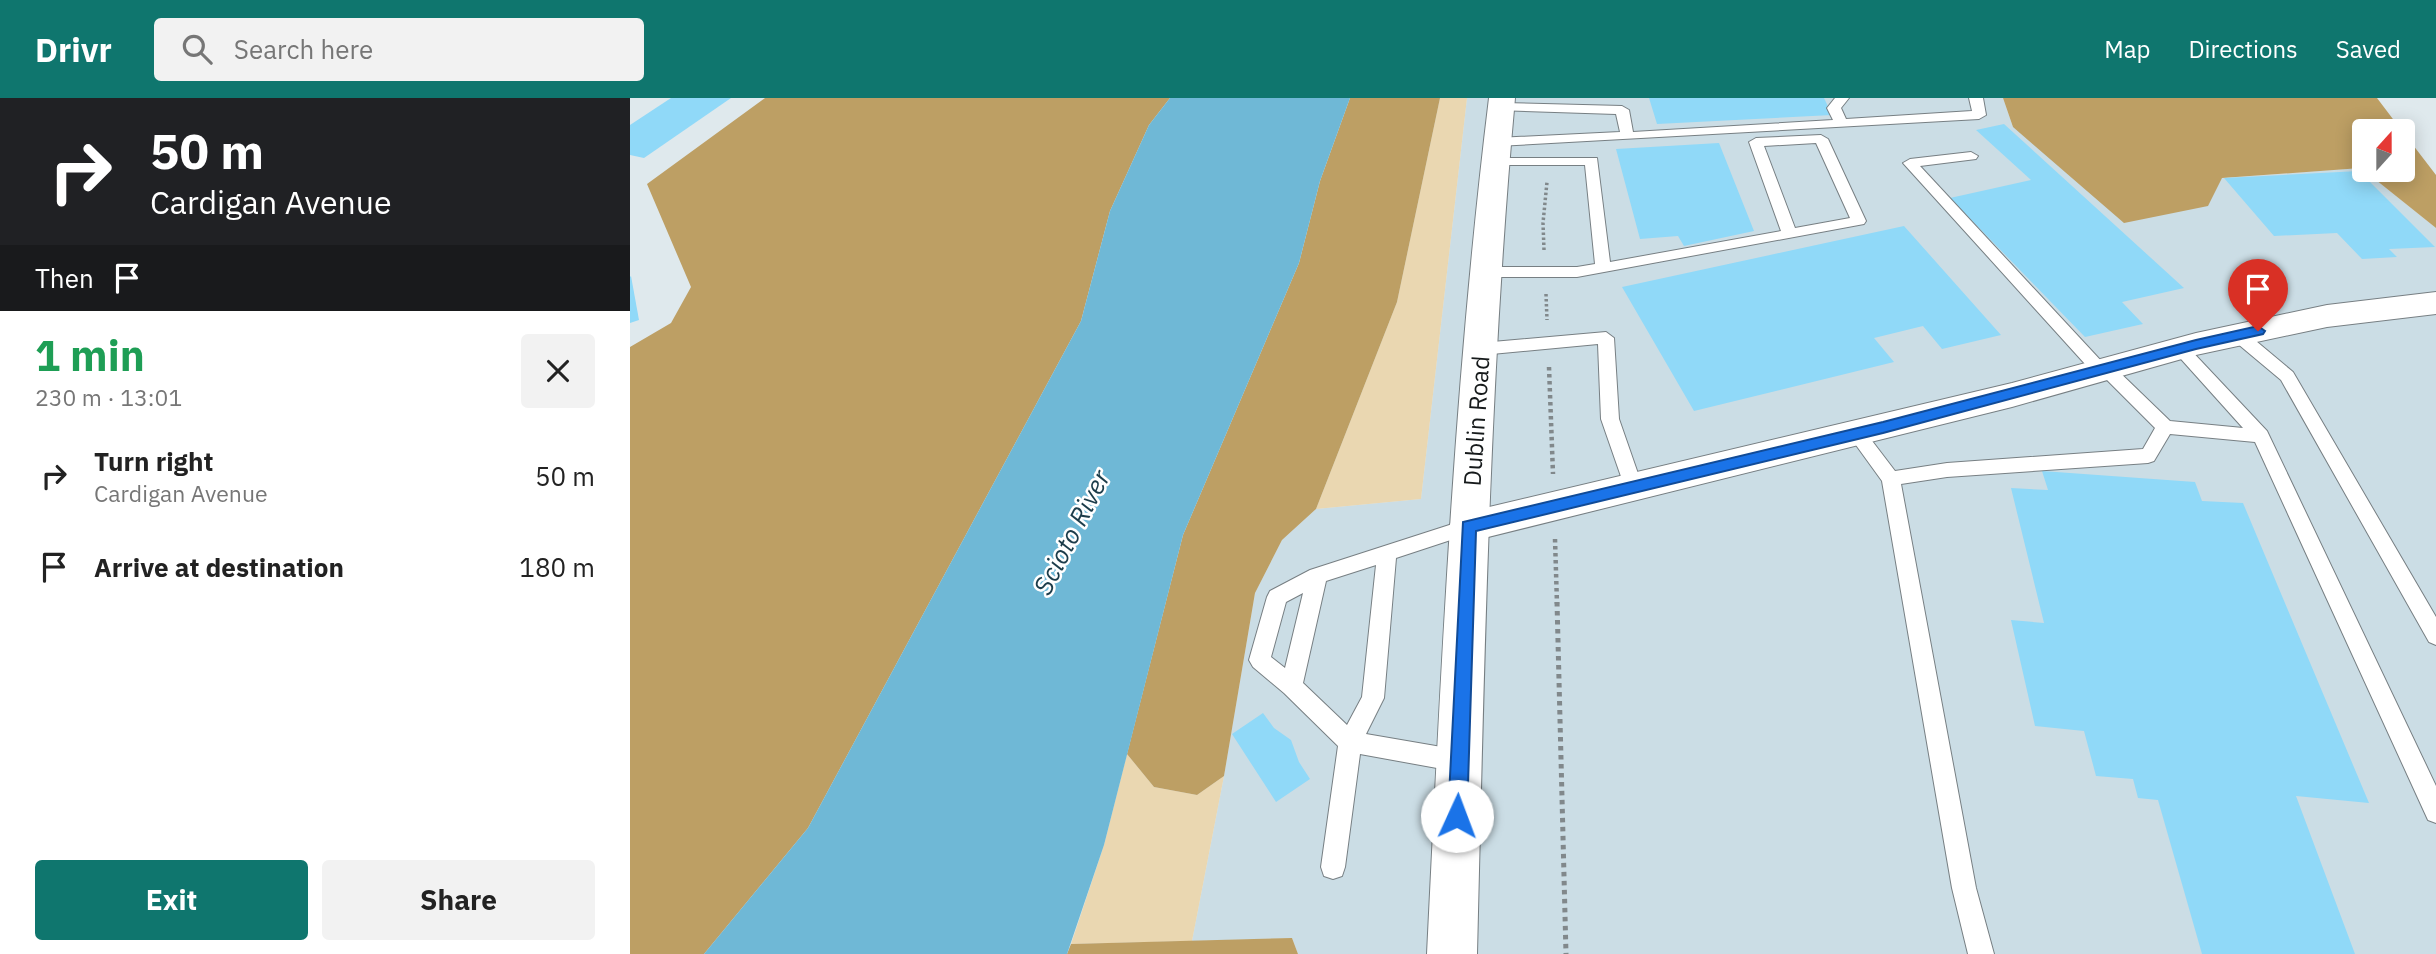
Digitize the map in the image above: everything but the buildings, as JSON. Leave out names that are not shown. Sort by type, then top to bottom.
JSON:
[{"type":"street","name":"Dublin Road","points":[[1452,954],[1468,527],[1498,127]]},
{"type":"street","points":[[1468,527],[1857,434],[2238,335],[2327,316],[2436,303]]},
{"type":"lane","points":[[1841,123],[1834,108],[1842,98]]},
{"type":"lane","points":[[1498,127],[1627,136],[1979,115],[1976,98]]},
{"type":"lane","points":[[1498,127],[1622,110],[1627,136]]},
{"type":"lane","points":[[1498,127],[1591,161],[1602,268]]},
{"type":"lane","points":[[1486,272],[1577,272],[1790,234],[1859,221],[1821,139],[1756,142],[1790,234]]},
{"type":"lane","points":[[1970,156],[1910,163],[2103,370],[2165,427],[2261,436]]},
{"type":"lane","points":[[2238,335],[2287,376],[2436,636]]},
{"type":"lane","points":[[1480,349],[1606,338],[1610,419],[1634,488]]},
{"type":"lane","points":[[2180,349],[2261,436],[2436,812]]},
{"type":"lane","points":[[1891,480],[1947,470],[2148,456],[2165,427]]},
{"type":"lane","points":[[1857,434],[1891,480],[1964,888],[1981,954]]},
{"type":"lane","points":[[1459,761],[1350,742],[1292,685],[1260,660],[1277,597],[1317,576],[1468,527]]},
{"type":"lane","points":[[1333,867],[1350,742],[1373,698],[1387,553]]},
{"type":"lane","points":[[1292,685],[1317,576]]},
{"type":"shaded area","points":[[765,98],[1170,98],[1149,125],[1110,211],[1081,321],[808,828],[704,954],[630,954],[630,347],[671,323],[691,287],[647,184]]},
{"type":"shaded area","points":[[1350,98],[1440,98],[1397,302],[1316,509],[1282,540],[1255,593],[1224,776],[1197,795],[1154,787],[1127,754],[1183,535],[1299,263],[1320,181]]},
{"type":"shaded area","points":[[1440,98],[1467,98],[1421,499],[1316,509],[1397,302]]},
{"type":"shaded area","points":[[1467,98],[2003,98],[2013,127],[2221,178],[2352,169],[2352,182],[2378,182],[2436,228],[2436,954],[1298,954],[1292,938],[1192,941],[1255,593],[1282,540],[1316,509],[1421,499]]},
{"type":"shaded area","points":[[2003,98],[2377,98],[2393,119],[2352,119],[2352,169],[2222,178],[2208,206],[2124,223],[2013,127]]},
{"type":"shaded area","points":[[2415,148],[2436,175],[2436,228],[2378,182],[2415,182]]},
{"type":"shaded area","points":[[1127,754],[1154,787],[1197,795],[1224,776],[1192,941],[1071,944],[1104,845]]},
{"type":"shaded area","points":[[1292,938],[1298,954],[1067,954],[1071,944]]},
{"type":"water","name":"Scioto River","points":[[1170,98],[1350,98],[1320,181],[1299,263],[1183,535],[1104,845],[1067,954],[704,954],[808,828],[1081,321],[1110,211],[1149,125]]},
{"type":"route","points":[[1457,816],[1468,527],[2012,395],[2196,344],[2258,331]]}]
